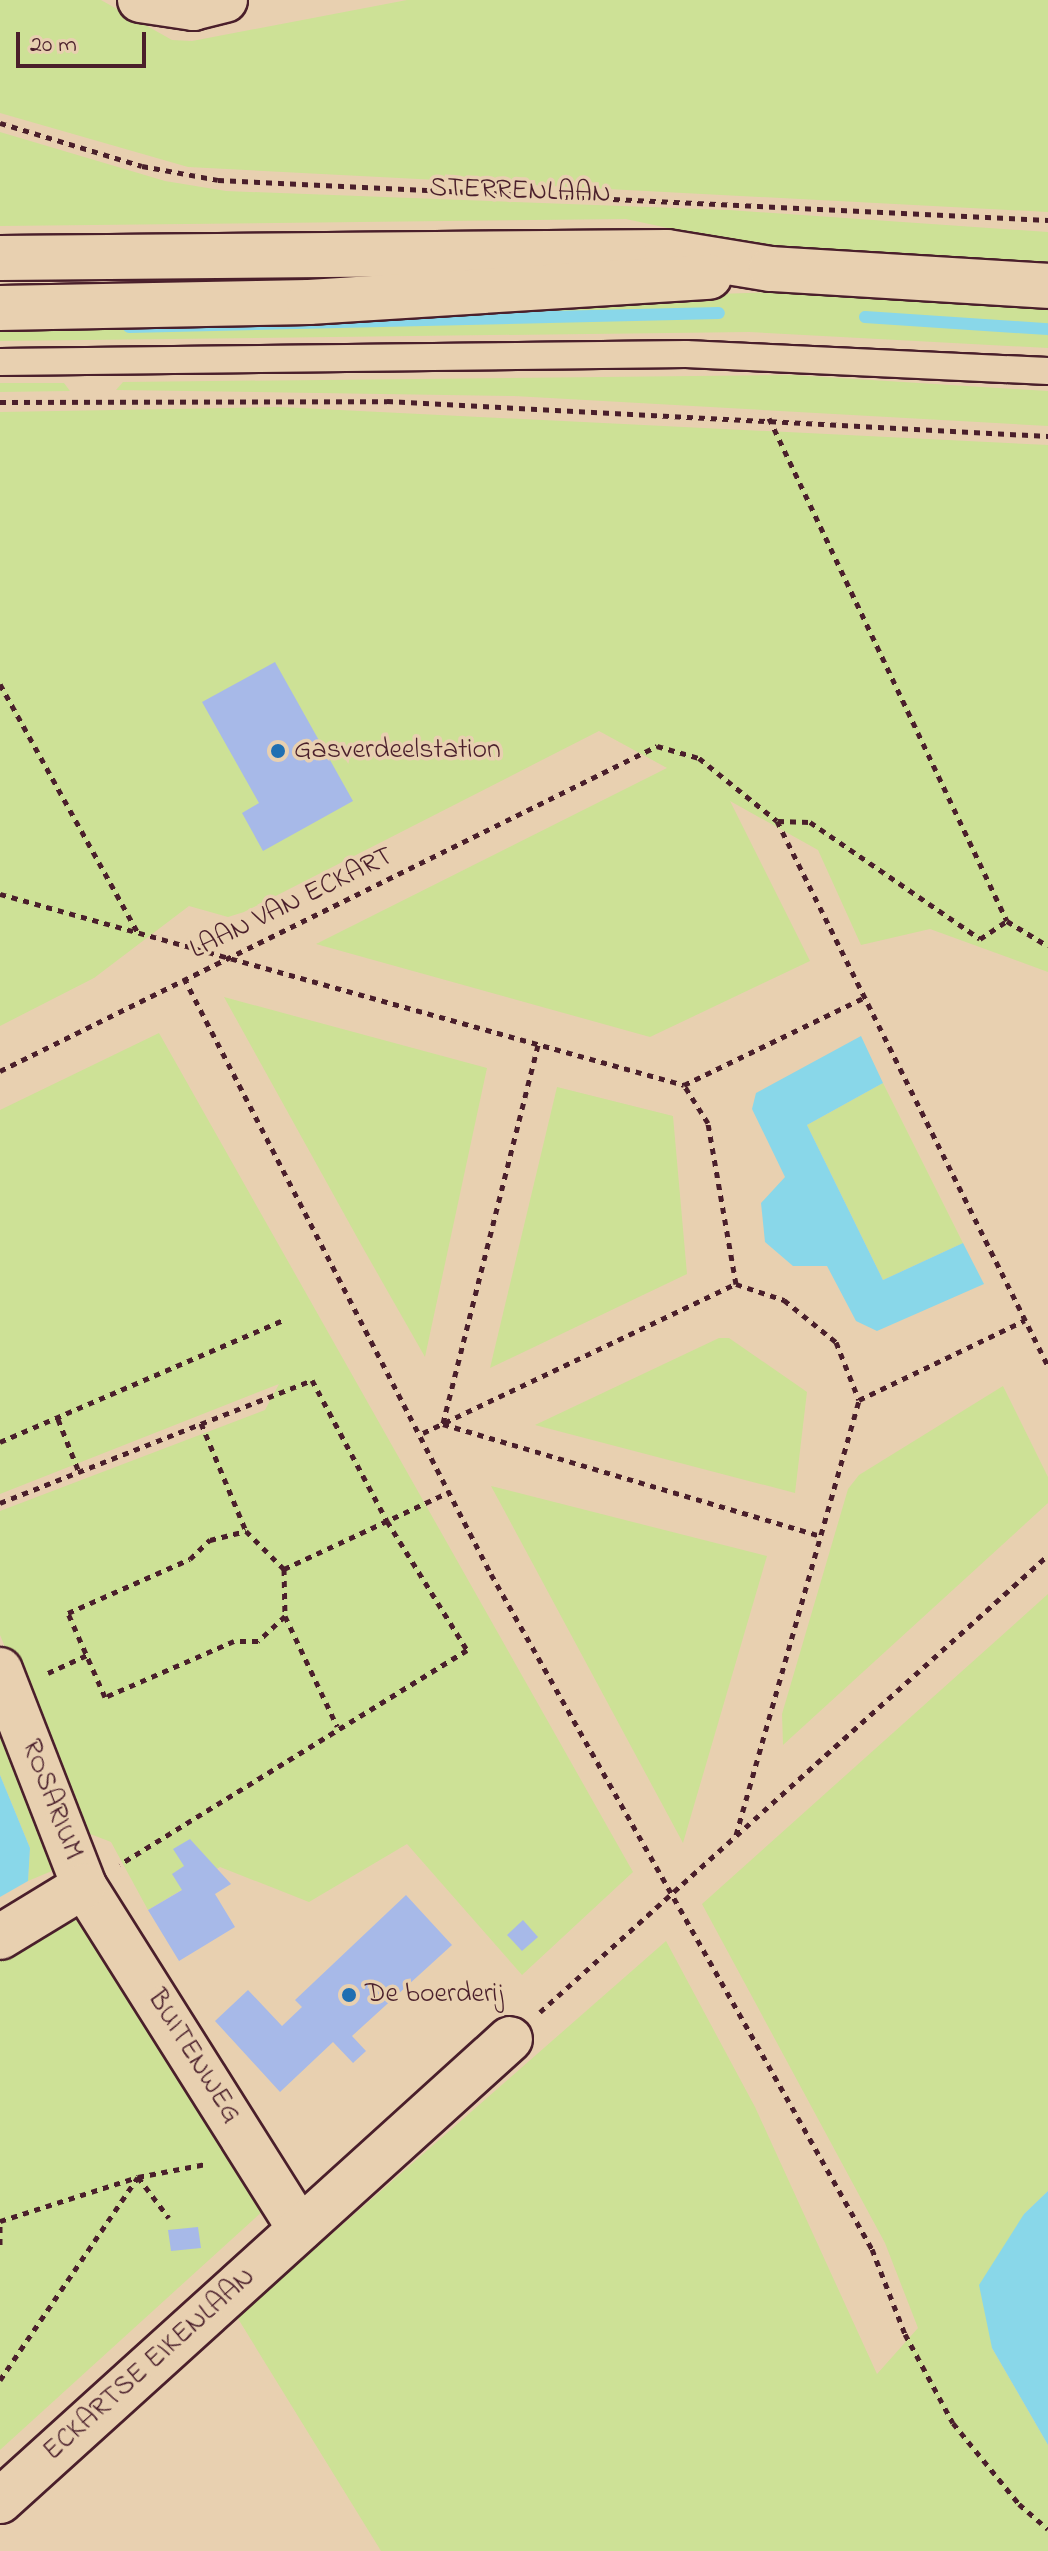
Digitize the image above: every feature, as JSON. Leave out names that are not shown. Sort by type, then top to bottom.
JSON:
[{"type":"main road","points":[[140,0],[193,8],[225,0]]},
{"type":"main road","name":"STERRENLAAN","points":[[0,258],[667,252],[771,269],[1048,286]]},
{"type":"main road","name":"STERRENLAAN","points":[[0,308],[309,302],[673,281],[771,269]]},
{"type":"main road","name":"ROSARIUM","points":[[0,1670],[84,1886]]},
{"type":"main road","points":[[0,1937],[84,1886]]},
{"type":"main road","name":"BUITENWEG","points":[[84,1886],[300,2229]]},
{"type":"main road","name":"ECKARTSE EIKENLAAN","points":[[0,2501],[510,2039]]},
{"type":"lane","points":[[0,362],[686,354],[1048,371]]},
{"type":"path","name":"STERRENLAAN","points":[[0,123],[142,166],[218,180],[1048,220]]},
{"type":"path","points":[[0,402],[387,401],[769,418],[1048,436]]},
{"type":"path","points":[[769,418],[1007,921],[1048,946]]},
{"type":"path","points":[[0,684],[138,934]]},
{"type":"path","name":"LAAN VAN ECKART","points":[[0,1071],[657,746],[699,758],[777,821]]},
{"type":"path","points":[[1007,921],[980,939],[810,822],[777,821],[1048,1366]]},
{"type":"path","points":[[0,894],[684,1085],[865,997]]},
{"type":"path","points":[[184,978],[423,1433],[449,1492],[872,2249],[905,2334],[953,2423],[1019,2504],[1048,2529]]},
{"type":"path","points":[[443,1424],[538,1045]]},
{"type":"path","points":[[684,1085],[708,1123],[736,1284]]},
{"type":"path","points":[[423,1433],[736,1284],[784,1300],[836,1342],[859,1400],[818,1535],[736,1836]]},
{"type":"path","points":[[0,1442],[285,1319]]},
{"type":"path","points":[[859,1400],[1025,1320]]},
{"type":"path","points":[[0,1503],[312,1380],[387,1521],[467,1650],[337,1726],[84,1886]]},
{"type":"path","points":[[58,1419],[79,1472]]},
{"type":"path","points":[[201,1423],[246,1531],[284,1569],[285,1616],[337,1726]]},
{"type":"path","points":[[443,1424],[818,1535]]},
{"type":"path","points":[[284,1569],[449,1492]]},
{"type":"path","points":[[246,1531],[210,1540],[190,1559],[68,1613],[105,1697],[234,1641],[258,1641],[285,1616]]},
{"type":"path","points":[[510,2039],[1048,1555]]},
{"type":"path","points":[[0,2246],[0,2224],[138,2177],[254,2154]]},
{"type":"path","points":[[138,2177],[169,2218]]},
{"type":"path","points":[[0,2380],[138,2177]]},
{"type":"green space","points":[[0,0],[101,0],[172,40],[192,41],[407,0],[1048,0],[1048,212],[188,167],[0,113]]},
{"type":"green space","points":[[0,132],[165,181],[226,191],[729,210],[1048,232],[1048,264],[742,244],[626,219],[0,226]]},
{"type":"green space","points":[[780,292],[1048,308],[1048,348],[749,332],[0,341],[0,317]]},
{"type":"green space","points":[[792,375],[1048,391],[1048,426],[514,396],[116,390],[123,382]]},
{"type":"green space","points":[[0,383],[64,383],[70,391],[0,392]]},
{"type":"green space","points":[[280,407],[1048,445],[1048,972],[930,929],[861,945],[818,850],[730,801],[810,961],[650,1037],[316,944],[667,768],[599,731],[244,912],[228,917],[189,906],[94,978],[0,1026],[0,412]]},
{"type":"green space","points":[[224,997],[487,1068],[425,1357],[363,1248]]},
{"type":"green space","points":[[159,1033],[633,1872],[522,1975],[407,1844],[309,1902],[220,1867],[148,1910],[111,1842],[80,1830],[0,1635],[0,1511],[265,1410],[279,1384],[0,1494],[0,1110]]},
{"type":"green space","points":[[883,1083],[963,1243],[883,1280],[807,1125]]},
{"type":"green space","points":[[557,1087],[673,1116],[687,1274],[490,1368]]},
{"type":"green space","points":[[719,1338],[729,1338],[807,1392],[795,1493],[535,1425]]},
{"type":"green space","points":[[1003,1386],[1048,1477],[1048,1503],[783,1745],[782,1714],[848,1489],[859,1475]]},
{"type":"green space","points":[[491,1486],[767,1556],[683,1843]]},
{"type":"green space","points":[[1048,1594],[1048,2191],[1024,2214],[992,2348],[1048,2445],[1048,2551],[381,2551],[237,2317],[666,1941],[755,2107],[877,2374],[918,2328],[885,2243],[702,1904]]},
{"type":"green space","points":[[0,1712],[59,1868],[28,1881],[30,1848],[0,1775]]},
{"type":"green space","points":[[69,1911],[89,1914],[265,2209],[0,2450],[0,1952]]},
{"type":"water","points":[[861,1036],[883,1083],[807,1125],[883,1280],[963,1243],[984,1284],[877,1331],[856,1321],[827,1266],[793,1266],[765,1242],[761,1203],[785,1177],[752,1109],[756,1093]]},
{"type":"water","points":[[0,1775],[30,1848],[28,1881],[0,1897]]},
{"type":"water","points":[[1048,2191],[1048,2445],[992,2348],[979,2285],[1024,2214]]},
{"type":"building","name":"Gasverdeelstation","points":[[275,662],[353,801],[263,851],[242,813],[259,803],[202,702]]},
{"type":"building","points":[[190,1839],[231,1884],[215,1894],[235,1927],[179,1961],[148,1910],[182,1890],[172,1874],[184,1866],[173,1849]]},
{"type":"building","name":"De boerderij","points":[[406,1895],[452,1945],[352,2036],[366,2051],[353,2063],[333,2042],[280,2092],[215,2021],[248,1990],[282,2026],[302,2007],[295,2000]]},
{"type":"building","points":[[523,1920],[538,1937],[522,1951],[507,1935]]},
{"type":"building","points":[[198,2227],[201,2248],[171,2251],[168,2230]]},
{"type":"waterway","points":[[129,327],[719,313]]},
{"type":"waterway","points":[[865,317],[1048,329]]},
{"type":"place","name":"Gasverdeelstation","points":[[278,751]]},
{"type":"place","name":"De boerderij","points":[[349,1995]]}]
